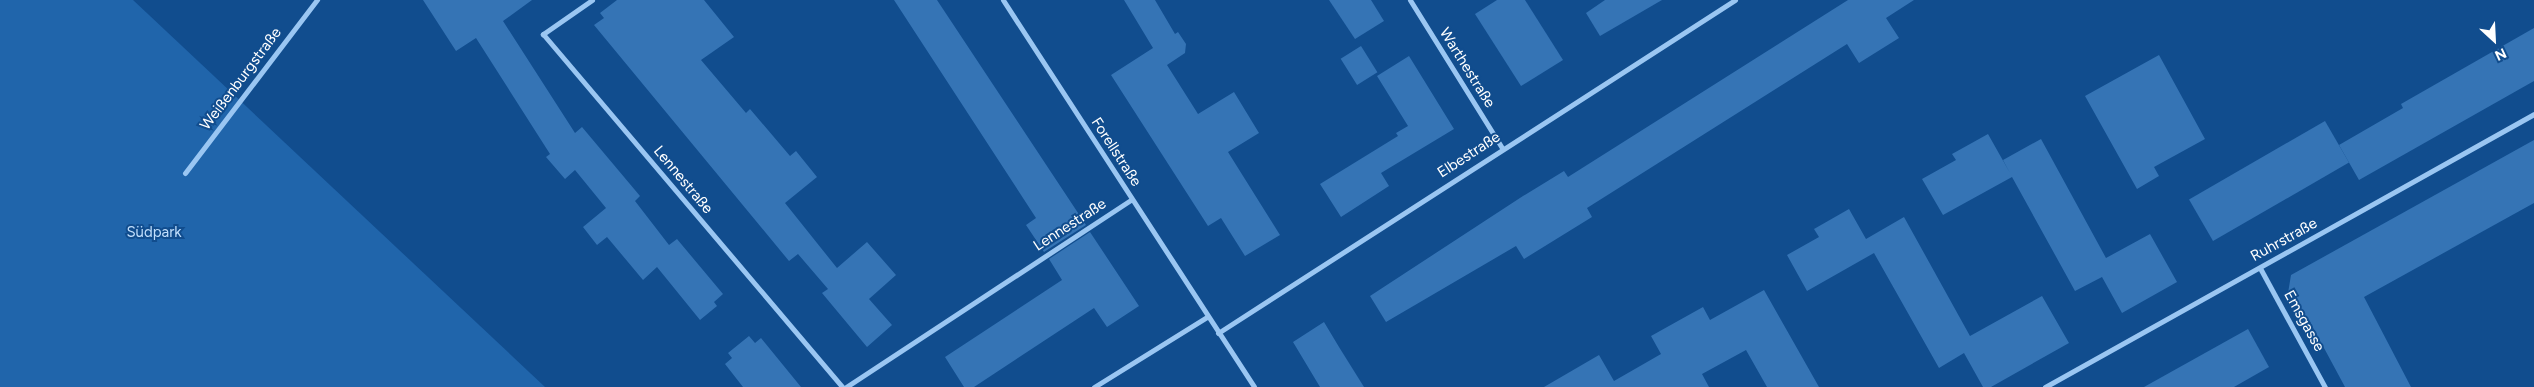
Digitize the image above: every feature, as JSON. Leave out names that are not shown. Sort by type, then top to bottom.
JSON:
[{"type":"street","name":"Weißenburgstraße","points":[[185,173],[317,0]]},
{"type":"street","name":"Lennestraße","points":[[592,0],[543,34],[842,387]]},
{"type":"street","name":"Forellstraße","points":[[1004,0],[1254,387]]},
{"type":"street","name":"Warthestraße","points":[[1410,0],[1502,148]]},
{"type":"street","name":"Elbestraße","points":[[1218,333],[1502,148],[1735,0]]},
{"type":"street","name":"Ruhrstraße","points":[[2045,387],[2534,114]]},
{"type":"street","name":"Lennestraße","points":[[846,387],[1132,200]]},
{"type":"street","name":"Emsgasse","points":[[2260,268],[2325,387]]},
{"type":"street","points":[[1094,387],[1208,317]]},
{"type":"green space","name":"Südpark","points":[[0,0],[133,0],[545,387],[0,387]]},
{"type":"building","points":[[423,0],[532,0],[503,21],[575,133],[582,127],[640,196],[635,201],[669,245],[677,239],[723,294],[714,302],[717,306],[700,320],[657,267],[643,280],[607,237],[597,245],[583,227],[606,208],[575,170],[565,179],[546,157],[550,154],[476,38],[456,51]]},
{"type":"building","points":[[617,0],[704,0],[734,37],[701,60],[746,113],[750,109],[790,156],[796,151],[817,177],[785,203],[837,268],[867,242],[896,275],[869,299],[892,325],[867,347],[822,293],[828,289],[798,254],[789,261],[594,25],[604,18],[600,13]]},
{"type":"building","points":[[894,0],[937,0],[1086,225],[1044,252],[1026,225],[1036,218]]},
{"type":"building","points":[[1124,0],[1155,0],[1175,34],[1178,32],[1186,44],[1185,53],[1167,65],[1198,114],[1234,92],[1259,133],[1228,152],[1280,235],[1245,256],[1221,218],[1208,226],[1111,75],[1153,48]]},
{"type":"building","points":[[1329,0],[1371,0],[1384,21],[1355,39]]},
{"type":"building","points":[[1497,0],[1525,0],[1563,60],[1521,86],[1475,14]]},
{"type":"building","points":[[1605,0],[1662,0],[1600,36],[1586,13]]},
{"type":"building","points":[[1848,0],[1914,0],[1886,18],[1899,38],[1859,63],[1847,44],[1587,208],[1592,217],[1524,259],[1516,246],[1386,322],[1370,296],[1523,196],[1564,171],[1568,177]]},
{"type":"building","points":[[2534,28],[2534,81],[2359,180],[2339,145],[2403,108],[2401,104]]},
{"type":"building","points":[[1361,46],[1377,72],[1357,85],[1341,59]]},
{"type":"building","points":[[2159,55],[2205,139],[2154,167],[2159,176],[2137,189],[2085,96]]},
{"type":"building","points":[[1409,56],[1454,129],[1381,173],[1389,186],[1341,217],[1320,184],[1398,136],[1396,133],[1408,126],[1377,76]]},
{"type":"building","points":[[2325,121],[2349,163],[2213,241],[2189,200]]},
{"type":"building","points":[[1988,134],[2010,173],[2003,160],[2041,139],[2106,258],[2150,234],[2177,282],[2122,313],[2102,277],[2075,291],[2012,177],[1943,215],[1922,179],[1956,160],[1952,154]]},
{"type":"building","points":[[2534,140],[2534,203],[2364,297],[2411,387],[2345,387],[2310,322],[2305,324],[2288,293],[2291,275]]},
{"type":"building","points":[[1849,209],[1866,239],[1904,217],[1970,336],[2042,296],[2069,343],[1991,387],[1983,387],[1964,353],[1939,368],[1874,253],[1807,291],[1787,255],[1819,237],[1814,229]]},
{"type":"building","points":[[1090,232],[1139,306],[1107,327],[1094,308],[974,387],[964,387],[945,357],[1062,280],[1049,259]]},
{"type":"building","points":[[1764,290],[1819,387],[1767,387],[1746,350],[1702,374],[1709,387],[1544,387],[1599,355],[1614,381],[1661,354],[1651,336],[1703,307],[1710,320]]},
{"type":"building","points":[[1324,322],[1364,387],[1320,387],[1293,342]]},
{"type":"building","points":[[2248,329],[2269,367],[2234,387],[2144,387]]},
{"type":"building","points":[[749,336],[755,343],[761,338],[801,387],[743,387],[725,364],[732,358],[728,353]]}]
